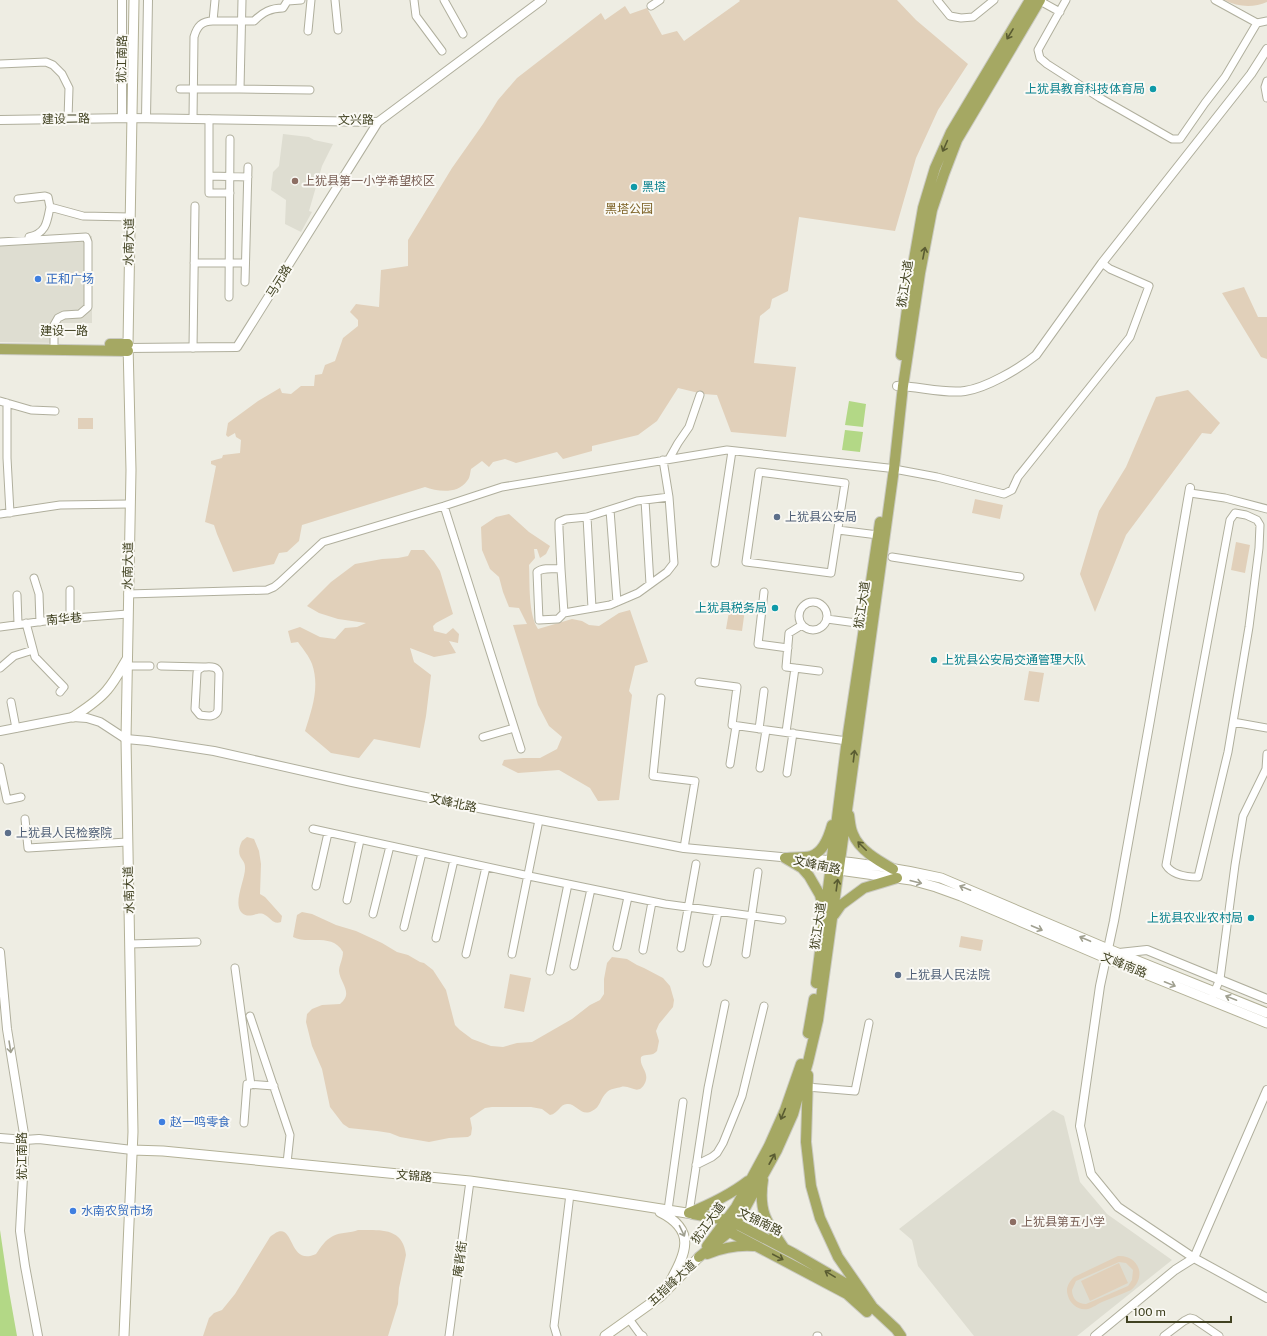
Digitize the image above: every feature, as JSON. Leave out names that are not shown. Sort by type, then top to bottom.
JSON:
[{"type":"main road","name":"水南大道","points":[[124,1336],[133,1132],[126,739],[129,504],[131,470],[128,348],[134,0]]},
{"type":"main road","name":"犹江大道","points":[[699,1257],[727,1226],[744,1210],[777,1150],[793,1114],[818,1020],[828,918],[891,468],[912,271],[923,208],[935,168],[951,132],[1037,0]]},
{"type":"main road","name":"建设一路","points":[[0,344],[54,344],[128,348]]},
{"type":"main road","points":[[0,349],[128,348]]},
{"type":"main road","name":"犹江大道","points":[[843,806],[847,742],[878,535],[891,468]]},
{"type":"main road","points":[[73,717],[95,702],[106,691],[128,662]]},
{"type":"main road","points":[[784,858],[811,856],[819,851],[826,842],[843,806]]},
{"type":"main road","points":[[784,858],[802,868],[809,876],[820,895],[828,918],[841,905],[864,888],[895,874],[859,845],[853,834],[843,806]]},
{"type":"main road","name":"文峰南路","points":[[784,858],[895,874],[941,878],[1107,953],[1213,996],[1267,1013]]},
{"type":"main road","name":"犹江大道","points":[[727,1226],[769,1146],[785,1110],[802,1061],[811,1019],[828,918]]},
{"type":"main road","name":"文峰南路","points":[[1107,953],[1119,953],[1213,996],[1267,1023]]},
{"type":"main road","points":[[808,1062],[806,1142],[811,1186],[820,1218],[838,1257],[874,1309]]},
{"type":"main road","name":"文锦路","points":[[132,1150],[163,1151],[470,1181],[570,1194],[691,1214]]},
{"type":"main road","points":[[764,1174],[761,1200],[764,1213],[770,1227],[784,1248]]},
{"type":"main road","points":[[691,1214],[734,1192],[752,1177]]},
{"type":"main road","points":[[652,1207],[670,1217],[679,1225],[685,1237],[685,1249],[681,1261],[664,1292]]},
{"type":"main road","name":"文锦南路","points":[[691,1214],[784,1248],[850,1286],[896,1329],[901,1336]]},
{"type":"main road","name":"文锦南路","points":[[727,1226],[756,1246],[847,1294],[893,1336]]},
{"type":"main road","points":[[699,1257],[713,1251],[740,1245],[756,1246]]},
{"type":"main road","name":"五指峰大道","points":[[605,1336],[664,1292],[699,1257]]},
{"type":"street","name":"犹江南路","points":[[122,0],[122,118]]},
{"type":"street","points":[[146,118],[148,0]]},
{"type":"street","points":[[213,20],[215,0]]},
{"type":"street","points":[[240,89],[242,0]]},
{"type":"street","points":[[193,119],[195,34],[200,24],[213,20],[254,20],[263,12],[283,8],[288,1],[301,0]]},
{"type":"street","points":[[308,31],[311,0]]},
{"type":"street","points":[[334,0],[338,30]]},
{"type":"street","points":[[414,0],[416,16],[442,51]]},
{"type":"street","points":[[444,0],[464,34]]},
{"type":"street","name":"文兴路","points":[[131,118],[378,122],[542,0]]},
{"type":"street","points":[[652,6],[660,0]]},
{"type":"street","points":[[937,0],[950,16],[961,18],[973,17],[994,0]]},
{"type":"street","points":[[1037,0],[1060,12]]},
{"type":"street","points":[[1066,0],[1038,50],[1040,58],[1100,98],[1172,139],[1180,139],[1205,102],[1225,77],[1257,23]]},
{"type":"street","points":[[1215,0],[1257,23],[1267,22]]},
{"type":"street","points":[[900,386],[964,391],[979,387],[1026,364],[1036,355],[1102,262],[1251,74],[1267,49]]},
{"type":"street","points":[[0,64],[46,62],[54,65],[62,74],[69,88],[68,119]]},
{"type":"street","points":[[1267,81],[1265,87],[1267,98]]},
{"type":"street","points":[[180,90],[310,90]]},
{"type":"street","name":"建设二路","points":[[0,120],[131,118]]},
{"type":"street","points":[[209,119],[208,193],[230,193]]},
{"type":"street","name":"马元路","points":[[128,348],[237,347],[378,122]]},
{"type":"street","points":[[229,298],[230,139]]},
{"type":"street","points":[[245,282],[248,167]]},
{"type":"street","points":[[209,176],[248,177]]},
{"type":"street","points":[[0,242],[37,235],[42,232],[47,223],[50,207],[48,197],[18,199]]},
{"type":"street","points":[[193,348],[195,206]]},
{"type":"street","points":[[50,207],[83,216],[130,217]]},
{"type":"street","points":[[0,242],[86,237],[88,242],[88,307],[80,314],[64,315],[58,318],[54,325],[54,344]]},
{"type":"street","points":[[128,594],[266,590],[279,583],[323,542],[502,487],[727,450],[891,468],[937,477],[1004,494],[1012,490],[1018,477],[1130,337],[1149,286],[1110,269],[1102,262]]},
{"type":"street","points":[[194,263],[245,263]]},
{"type":"street","points":[[561,569],[543,569],[537,572],[540,620],[558,619],[564,613],[610,605],[638,593],[667,572],[674,563],[666,460],[689,427],[700,395]]},
{"type":"street","points":[[10,513],[4,402],[31,410],[55,411]]},
{"type":"street","points":[[715,563],[732,451]]},
{"type":"street","points":[[759,472],[845,483],[838,530],[831,573],[746,562],[759,472]]},
{"type":"street","points":[[1267,509],[1190,490],[1150,720],[1100,986],[1080,1126],[1091,1174],[1118,1207],[1194,1258],[1267,1298]]},
{"type":"street","points":[[564,613],[559,522],[566,518],[587,517],[637,501],[669,497]]},
{"type":"street","points":[[645,500],[650,584]]},
{"type":"street","points":[[0,514],[60,505],[129,504]]},
{"type":"street","points":[[444,506],[521,749]]},
{"type":"street","points":[[610,510],[617,602]]},
{"type":"street","points":[[1235,513],[1246,515],[1257,520],[1260,525],[1259,548],[1249,627],[1233,722],[1228,752],[1198,877],[1186,876],[1169,869],[1166,865],[1230,520],[1235,513]]},
{"type":"street","points":[[587,517],[592,608]]},
{"type":"street","points":[[838,530],[878,535]]},
{"type":"street","points":[[892,557],[1020,578]]},
{"type":"street","points":[[34,578],[39,594],[40,622]]},
{"type":"street","points":[[70,590],[70,618]]},
{"type":"street","points":[[764,592],[758,644],[788,648]]},
{"type":"street","points":[[17,595],[18,624]]},
{"type":"street","points":[[809,602],[814,602],[823,605],[827,612],[827,619],[824,625],[818,630],[807,629],[799,618],[800,610],[809,602]]},
{"type":"street","name":"南华巷","points":[[0,627],[70,618],[128,614]]},
{"type":"street","points":[[827,619],[864,624]]},
{"type":"street","points":[[26,623],[35,656],[64,687],[60,692]]},
{"type":"street","points":[[802,624],[789,633],[786,667],[819,670]]},
{"type":"street","points":[[0,668],[14,656],[33,650]]},
{"type":"street","points":[[128,662],[150,666]]},
{"type":"street","points":[[161,666],[203,667],[218,669],[218,710],[213,716],[200,716],[195,710],[196,673],[203,667]]},
{"type":"street","points":[[787,772],[795,668]]},
{"type":"street","points":[[699,682],[737,687],[732,725],[847,742]]},
{"type":"street","points":[[760,768],[764,691]]},
{"type":"street","points":[[661,698],[653,776],[695,781],[684,848]]},
{"type":"street","points":[[11,702],[16,728]]},
{"type":"street","points":[[0,731],[73,717],[87,718],[100,722],[126,739]]},
{"type":"street","points":[[1233,722],[1267,728]]},
{"type":"street","points":[[730,764],[736,726]]},
{"type":"street","points":[[483,737],[514,728]]},
{"type":"street","name":"文峰北路","points":[[126,739],[214,751],[359,784],[684,848],[784,858]]},
{"type":"street","points":[[1213,996],[1220,979],[1243,816],[1266,769],[1267,754]]},
{"type":"street","points":[[0,767],[7,800],[21,797]]},
{"type":"street","points":[[25,819],[28,848],[127,842]]},
{"type":"street","points":[[512,954],[529,876],[539,820]]},
{"type":"street","points":[[313,830],[652,902],[782,920]]},
{"type":"street","points":[[316,886],[328,833]]},
{"type":"street","points":[[347,900],[360,840]]},
{"type":"street","points":[[373,914],[390,846]]},
{"type":"street","points":[[404,927],[422,853]]},
{"type":"street","points":[[436,938],[454,860]]},
{"type":"street","points":[[681,948],[696,864]]},
{"type":"street","points":[[466,954],[486,867]]},
{"type":"street","points":[[746,954],[758,872]]},
{"type":"street","points":[[550,971],[568,884]]},
{"type":"street","points":[[574,966],[591,889]]},
{"type":"street","points":[[617,947],[628,896]]},
{"type":"street","points":[[643,950],[652,902]]},
{"type":"street","points":[[707,963],[718,912]]},
{"type":"street","points":[[130,944],[196,942]]},
{"type":"street","points":[[1119,953],[1147,950],[1267,999]]},
{"type":"street","name":"犹江南路","points":[[0,952],[7,1029],[25,1140],[20,1231],[38,1336]]},
{"type":"street","points":[[235,968],[251,1085]]},
{"type":"street","points":[[691,1214],[696,1165],[708,1088],[725,1004]]},
{"type":"street","points":[[696,1165],[717,1153],[723,1143],[742,1096],[764,1006]]},
{"type":"street","points":[[250,1016],[290,1135],[287,1163]]},
{"type":"street","points":[[807,1087],[855,1091],[869,1023]]},
{"type":"street","points":[[244,1123],[247,1084],[274,1086]]},
{"type":"street","points":[[1095,1336],[1175,1270],[1194,1258],[1267,1090]]},
{"type":"street","points":[[668,1210],[682,1102]]},
{"type":"street","points":[[0,1138],[25,1140],[39,1139],[132,1150]]},
{"type":"street","name":"庵背街","points":[[449,1336],[470,1181]]},
{"type":"street","points":[[557,1336],[554,1326],[570,1194]]},
{"type":"street","points":[[1164,1336],[1184,1320],[1190,1318],[1194,1319],[1219,1336]]},
{"type":"street","points":[[629,1319],[643,1336]]},
{"type":"shaded area","name":"上犹县第一小学希望校区","points":[[283,134],[309,137],[314,140],[333,144],[322,166],[309,211],[312,212],[301,232],[285,224],[286,200],[271,190],[273,172],[279,166]]},
{"type":"shaded area","name":"正和广场","points":[[46,236],[92,236],[92,323],[58,323],[57,343],[0,342],[0,239]]},
{"type":"shaded area","points":[[849,401],[866,404],[863,427],[845,425]]},
{"type":"shaded area","points":[[845,430],[863,432],[860,452],[842,450]]},
{"type":"shaded area","name":"上犹县第五小学","points":[[1053,1110],[1064,1116],[1080,1182],[1107,1214],[1172,1260],[1077,1336],[974,1336],[918,1266],[912,1240],[899,1229]]},
{"type":"shaded area","points":[[0,1230],[9,1291],[17,1336],[0,1336]]},
{"type":"green space","name":"黑塔公园","points":[[739,0],[897,0],[916,20],[968,64],[938,110],[916,158],[895,231],[799,217],[788,291],[772,299],[770,308],[760,316],[754,363],[796,367],[786,437],[731,432],[717,395],[703,394],[678,388],[657,421],[638,435],[592,446],[592,451],[563,459],[557,452],[516,463],[505,459],[493,462],[489,467],[482,461],[471,469],[468,480],[458,488],[442,491],[425,487],[302,525],[299,541],[287,552],[279,553],[274,564],[233,572],[214,525],[205,522],[216,466],[211,464],[211,461],[222,458],[223,455],[240,453],[241,440],[236,437],[235,433],[228,437],[226,435],[228,423],[258,401],[280,388],[282,393],[291,394],[301,386],[314,386],[315,375],[322,374],[325,365],[335,361],[343,338],[358,326],[358,320],[350,312],[356,304],[379,307],[381,270],[408,266],[408,240],[452,168],[498,100],[517,78],[601,13],[605,20],[625,6],[630,14],[647,8],[662,35],[677,31],[684,41],[740,1]]},
{"type":"green space","points":[[1224,0],[1267,0],[1267,2],[1246,6]]},
{"type":"green space","points":[[1244,287],[1258,317],[1267,317],[1267,359],[1261,357],[1222,293]]},
{"type":"green space","points":[[1188,390],[1220,423],[1211,434],[1202,433],[1126,535],[1095,612],[1080,574],[1099,511],[1126,467],[1156,397]]},
{"type":"green space","points":[[78,418],[93,418],[93,429],[78,429]]},
{"type":"green space","points":[[975,499],[1003,505],[1000,519],[972,513]]},
{"type":"green space","points":[[509,514],[529,532],[550,546],[546,554],[540,558],[537,549],[534,549],[535,558],[529,565],[531,607],[538,629],[572,619],[582,621],[589,625],[599,626],[619,613],[630,610],[648,662],[635,666],[629,691],[632,695],[619,800],[598,801],[590,788],[559,770],[518,773],[502,765],[504,760],[540,758],[557,749],[562,737],[549,726],[538,705],[513,625],[527,624],[519,608],[509,607],[499,577],[490,569],[482,550],[481,527],[496,517]]},
{"type":"green space","points":[[1236,542],[1250,545],[1245,573],[1231,570]]},
{"type":"green space","points":[[411,550],[424,550],[440,571],[453,614],[436,623],[433,626],[434,631],[446,634],[453,628],[459,634],[458,643],[449,641],[456,653],[434,657],[410,648],[414,662],[431,675],[420,748],[374,739],[359,758],[331,753],[305,731],[314,698],[314,673],[309,658],[298,642],[291,643],[288,631],[300,627],[320,637],[335,639],[345,628],[357,627],[366,623],[338,619],[319,613],[307,606],[331,582],[355,564],[408,556]]},
{"type":"green space","points":[[731,600],[746,602],[742,631],[726,629]]},
{"type":"green space","points":[[1029,671],[1044,673],[1039,702],[1024,700]]},
{"type":"green space","points":[[247,837],[254,839],[259,851],[261,864],[260,894],[265,897],[282,916],[281,922],[276,923],[262,914],[248,916],[242,913],[239,909],[239,897],[245,867],[239,854],[239,850],[242,841]]},
{"type":"green space","points":[[302,912],[312,914],[336,925],[356,931],[397,952],[408,955],[424,963],[433,970],[446,990],[455,1025],[472,1039],[491,1046],[503,1047],[517,1043],[532,1042],[572,1019],[590,1005],[600,1000],[604,994],[604,979],[607,963],[612,957],[627,959],[663,978],[670,986],[674,1000],[673,1007],[659,1024],[656,1031],[659,1041],[657,1051],[653,1054],[641,1057],[641,1064],[646,1076],[645,1083],[640,1089],[637,1090],[624,1087],[610,1090],[605,1094],[595,1109],[588,1112],[582,1111],[570,1104],[565,1104],[555,1113],[550,1115],[542,1109],[531,1107],[485,1108],[470,1118],[472,1128],[471,1135],[468,1137],[449,1138],[429,1142],[400,1137],[390,1133],[349,1128],[343,1124],[330,1107],[322,1069],[312,1046],[306,1022],[307,1014],[312,1009],[322,1005],[340,1004],[344,1000],[346,992],[339,971],[343,952],[333,942],[305,940],[293,937],[297,915]]},
{"type":"green space","points":[[961,936],[983,940],[981,951],[959,947]]},
{"type":"green space","points":[[510,974],[531,978],[524,1012],[504,1008]]},
{"type":"green space","points":[[358,1230],[389,1232],[400,1239],[404,1246],[406,1255],[399,1288],[398,1304],[388,1336],[203,1336],[209,1318],[214,1313],[222,1310],[235,1294],[270,1237],[278,1232],[284,1232],[295,1249],[300,1254],[306,1256],[316,1254],[321,1246],[333,1236]]},
{"type":"green space","points":[[1118,1256],[1131,1259],[1136,1263],[1139,1273],[1139,1279],[1131,1290],[1085,1309],[1075,1306],[1068,1296],[1068,1285],[1074,1277]],"holes":[[[1119,1262],[1126,1263],[1133,1270],[1132,1280],[1128,1286],[1086,1304],[1080,1303],[1074,1298],[1072,1290],[1076,1281]]]},
{"type":"green space","points":[[1119,1263],[1128,1283],[1090,1301],[1081,1281]]},
{"type":"place","name":"上犹县教育科技体育局","points":[[1153,89]]},
{"type":"place","name":"上犹县第一小学希望校区","points":[[295,181]]},
{"type":"place","name":"黑塔","points":[[634,187]]},
{"type":"place","name":"正和广场","points":[[38,279]]},
{"type":"place","name":"上犹县公安局","points":[[777,517]]},
{"type":"place","name":"上犹县税务局","points":[[775,608]]},
{"type":"place","name":"上犹县公安局交通管理大队","points":[[934,660]]},
{"type":"place","name":"上犹县人民检察院","points":[[8,833]]},
{"type":"place","name":"上犹县农业农村局","points":[[1251,918]]},
{"type":"place","name":"上犹县人民法院","points":[[898,975]]},
{"type":"place","name":"赵一鸣零食","points":[[162,1122]]},
{"type":"place","name":"水南农贸市场","points":[[73,1211]]},
{"type":"place","name":"上犹县第五小学","points":[[1013,1222]]}]
